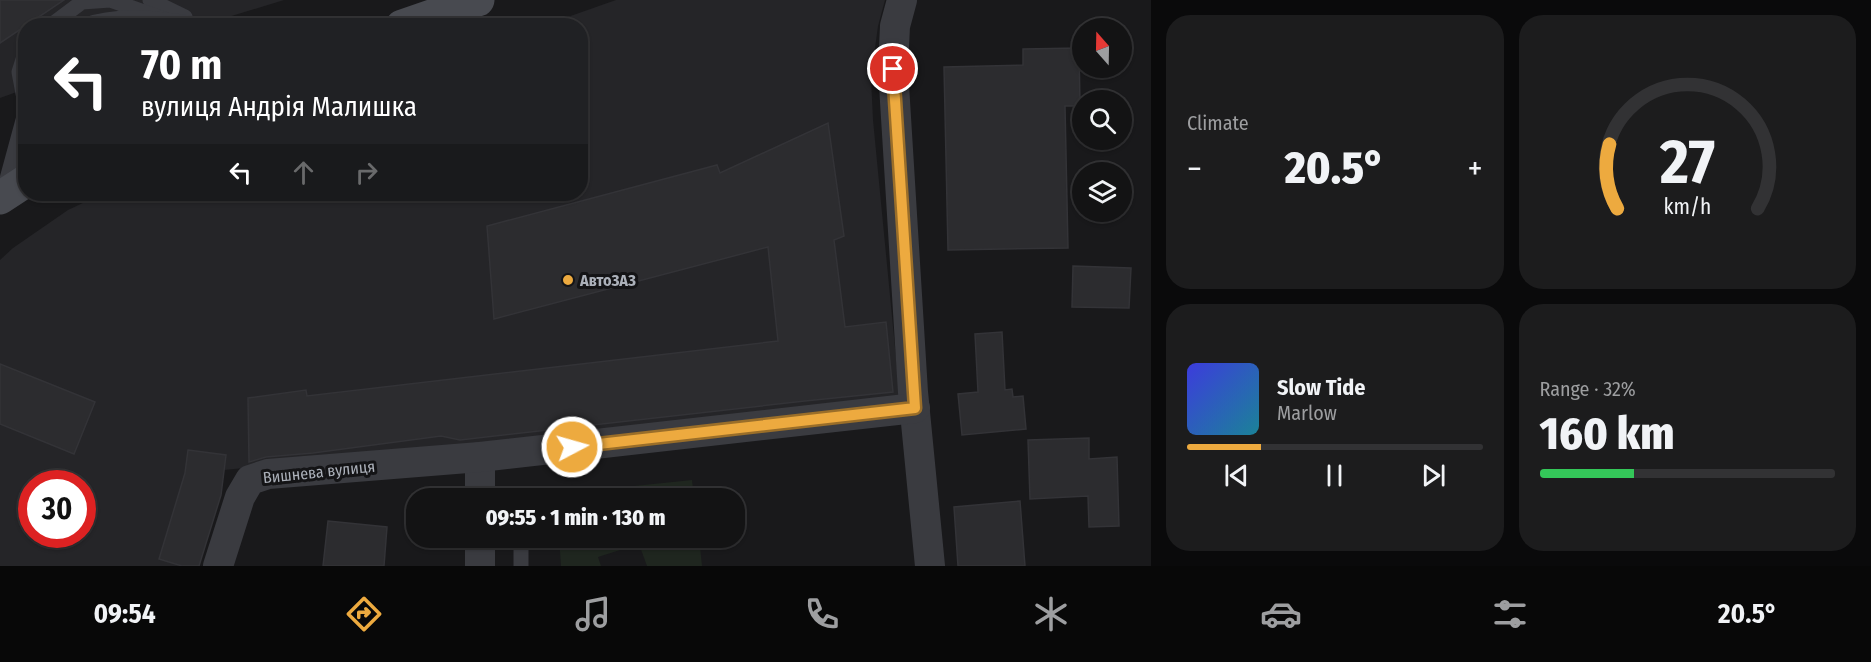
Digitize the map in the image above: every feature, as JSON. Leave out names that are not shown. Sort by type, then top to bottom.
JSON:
[{"type":"main road","points":[[425,18],[477,0]]},
{"type":"street","points":[[902,0],[895,26],[893,69],[915,408],[930,566]]},
{"type":"street","points":[[480,488],[480,457],[915,408]]},
{"type":"street","name":"Вишнева вулиця","points":[[218,566],[240,497],[250,480],[267,474],[480,457]]},
{"type":"street","points":[[480,548],[480,566]]},
{"type":"lane","points":[[60,18],[81,1],[110,0],[161,18]]},
{"type":"lane","points":[[150,0],[189,18]]},
{"type":"lane","points":[[81,1],[91,18]]},
{"type":"lane","points":[[9,192],[18,148]]},
{"type":"lane","points":[[521,548],[521,566]]},
{"type":"shaded area","points":[[0,0],[284,0],[225,18],[18,18],[18,92],[0,98]]},
{"type":"shaded area","points":[[616,0],[885,0],[878,26],[871,78],[900,399],[224,470],[221,491],[199,566],[0,566],[0,260],[13,248],[68,210],[87,201],[588,201],[588,18],[565,18]]},
{"type":"shaded area","points":[[692,480],[693,488],[615,488]]},
{"type":"shaded area","points":[[560,548],[626,548],[598,557],[601,566],[561,566]]},
{"type":"shaded area","points":[[640,548],[700,548],[702,566],[647,566]]},
{"type":"building","points":[[0,0],[64,0],[37,18],[18,18],[18,31],[0,43]]},
{"type":"building","points":[[1072,48],[1072,78],[1080,78],[1080,90],[1072,90],[1072,106],[1065,106],[1068,248],[948,250],[944,67],[1023,65],[1023,49]]},
{"type":"building","name":"АвтоЗАЗ","points":[[828,123],[844,236],[834,240],[845,327],[886,322],[893,392],[460,440],[441,436],[266,457],[249,462],[248,398],[306,390],[307,396],[778,341],[768,247],[494,319],[487,226],[717,165],[720,173]]},
{"type":"building","points":[[1073,266],[1131,268],[1129,308],[1072,307]]},
{"type":"building","points":[[1002,332],[1005,390],[1012,389],[1013,397],[1023,396],[1026,429],[962,435],[958,394],[978,392],[975,334]]},
{"type":"building","points":[[0,364],[95,402],[74,454],[0,424]]},
{"type":"building","points":[[1089,438],[1089,459],[1117,457],[1119,526],[1089,527],[1088,496],[1030,499],[1028,440]]},
{"type":"building","points":[[188,450],[226,455],[221,495],[199,566],[182,566],[159,559],[185,473]]},
{"type":"building","points":[[1020,501],[1025,566],[958,566],[954,507]]},
{"type":"building","points":[[328,521],[387,527],[384,566],[323,566]]},
{"type":"place","name":"АвтоЗАЗ","points":[[568,280]]},
{"type":"route","points":[[572,447],[915,408],[893,69]]}]
